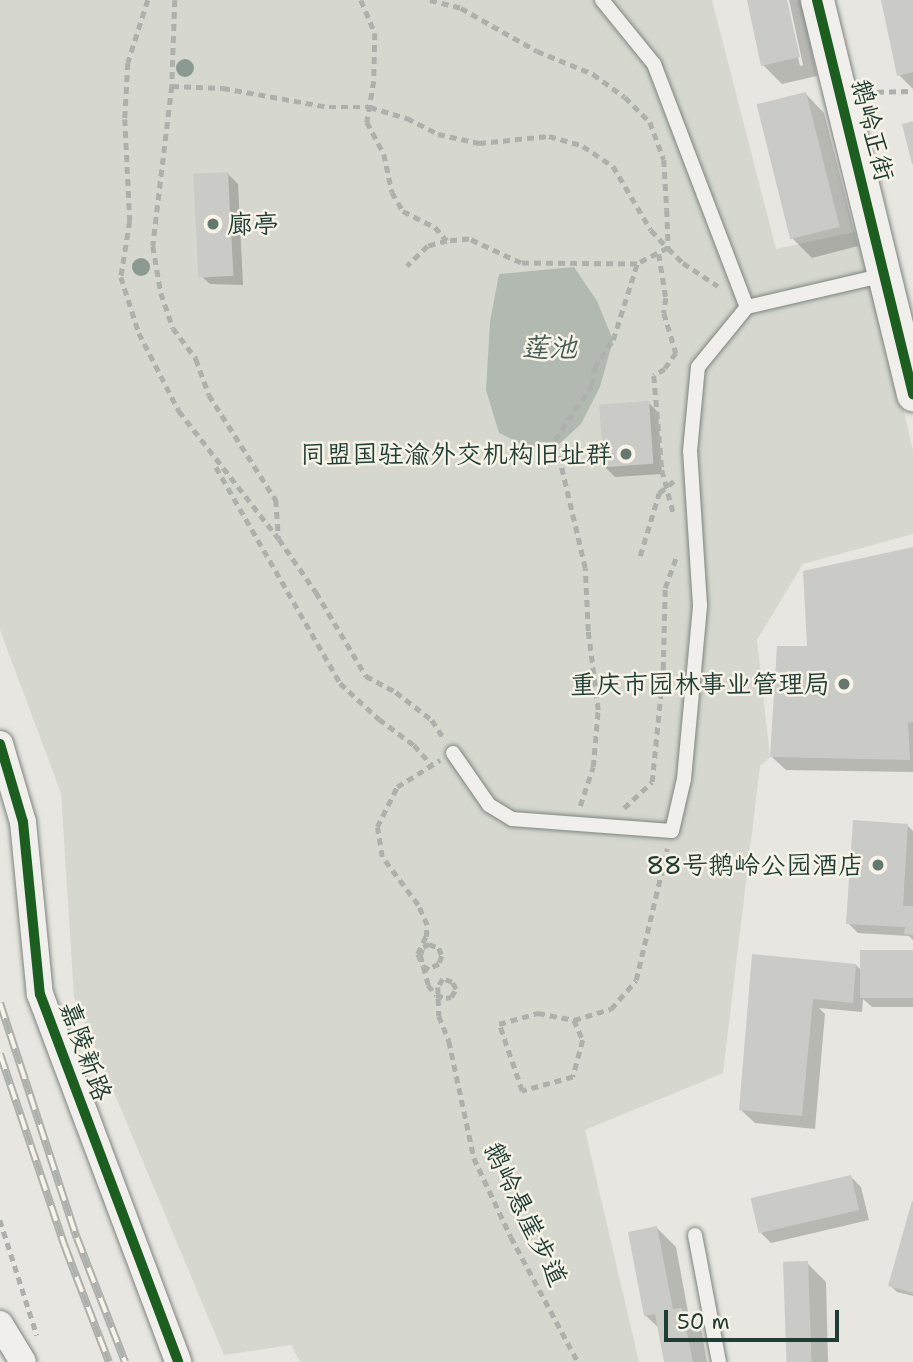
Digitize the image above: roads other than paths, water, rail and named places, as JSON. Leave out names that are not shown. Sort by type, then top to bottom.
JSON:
[{"type":"street","name":"鹅岭正街","points":[[817,0],[913,394]]},
{"type":"street","name":"嘉陵新路","points":[[0,744],[23,821],[40,994],[178,1362]]},
{"type":"street","points":[[0,1324],[23,1362]]},
{"type":"lane","points":[[602,0],[654,64],[747,307]]},
{"type":"lane","points":[[453,753],[489,805],[512,819],[672,831],[684,779],[700,605],[690,451],[698,367],[747,307],[885,275]]},
{"type":"lane","points":[[695,1235],[719,1362]]},
{"type":"water","name":"莲池","points":[[574,267],[597,301],[613,340],[600,387],[581,424],[555,448],[524,445],[499,433],[486,390],[490,322],[499,274]]},
{"type":"railway","points":[[0,1003],[77,1238],[125,1362]]},
{"type":"railway","points":[[0,1054],[65,1247],[109,1362]]},
{"type":"place","name":"廊亭","points":[[213,224]]},
{"type":"place","name":"同盟国驻渝外交机构旧址群","points":[[626,454]]},
{"type":"place","name":"重庆市园林事业管理局","points":[[844,684]]},
{"type":"place","name":"88号鹅岭公园酒店","points":[[878,865]]}]
